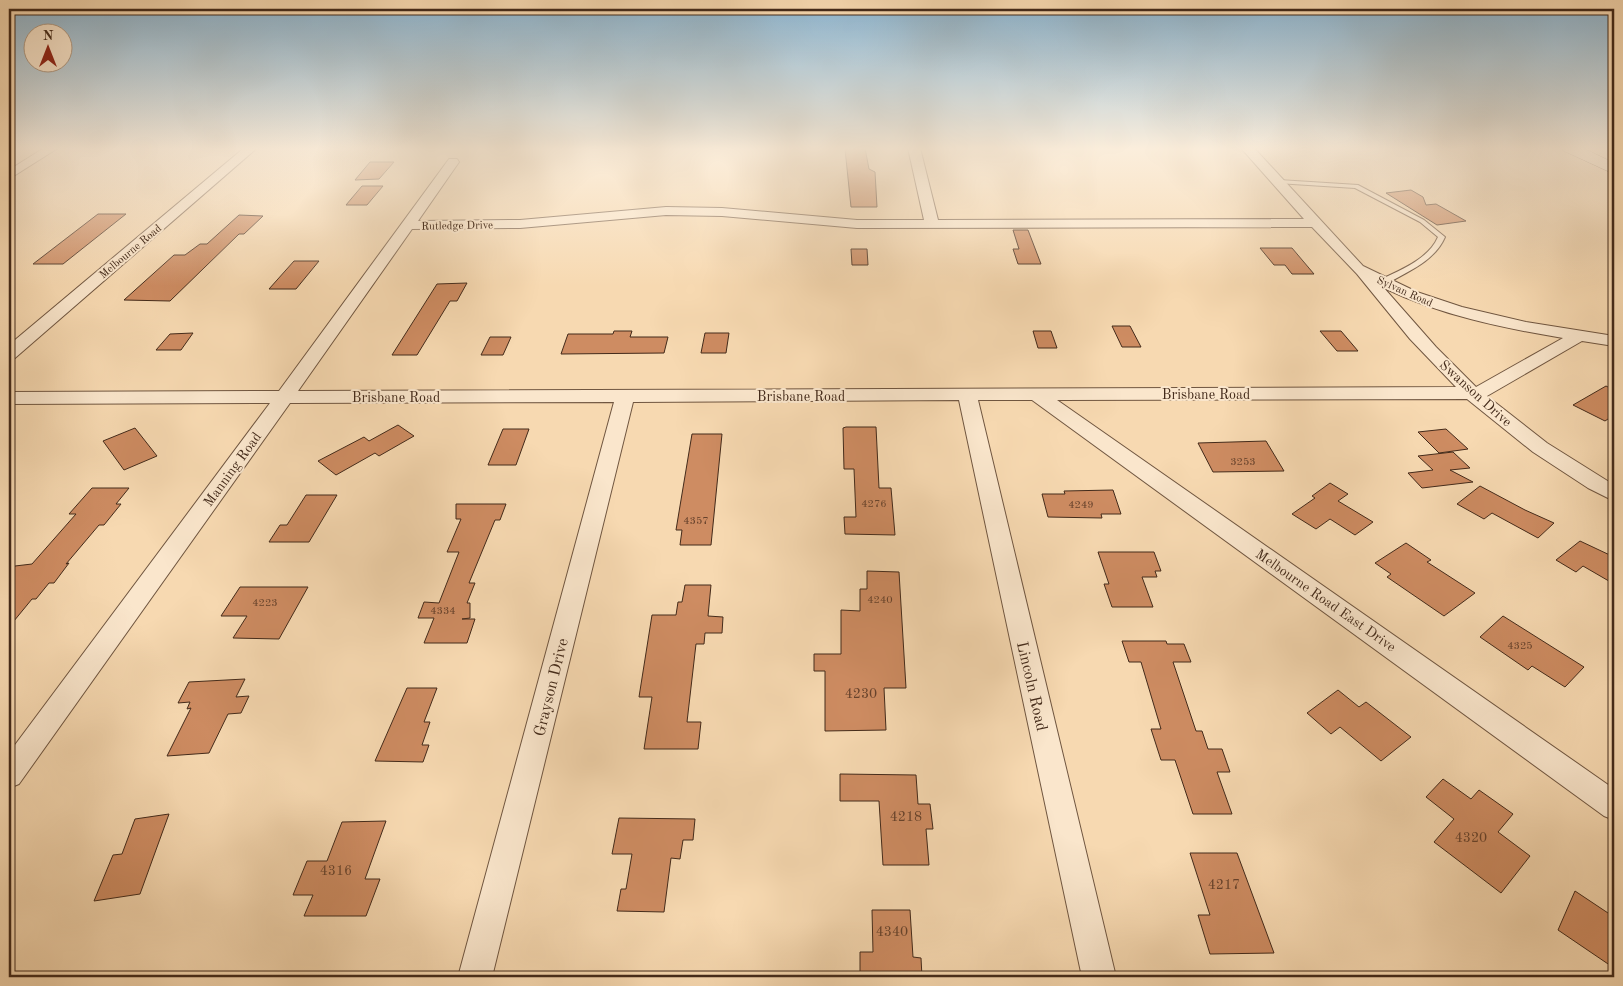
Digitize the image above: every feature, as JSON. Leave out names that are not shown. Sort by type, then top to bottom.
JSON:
[{"type":"street","name":"Melbourne Road","points":[[9,354],[197,194]]},
{"type":"street","name":"Manning Road","points":[[9,775],[430,194]]},
{"type":"street","points":[[925,194],[932,224]]},
{"type":"street","name":"Sylvan Road","points":[[1290,194],[1358,269],[1411,295],[1487,319],[1614,341]]},
{"type":"street","name":"Rutledge Drive","points":[[407,225],[520,224],[602,215],[666,211],[722,212],[844,223],[1316,223]]},
{"type":"street","name":"Swanson Drive","points":[[1358,269],[1472,393],[1521,434],[1614,494]]},
{"type":"street","name":"Brisbane Road","points":[[9,398],[1472,393],[1482,391],[1578,336]]},
{"type":"street","name":"Lincoln Road","points":[[967,395],[1098,977]]},
{"type":"street","name":"Melbourne Road East Drive","points":[[1037,395],[1614,806]]},
{"type":"street","name":"Grayson Drive","points":[[475,977],[625,397]]},
{"type":"lane","points":[[1371,194],[1422,221],[1442,237],[1440,245],[1409,268],[1383,282]]},
{"type":"building","points":[[355,194],[376,194],[367,205],[346,205]]},
{"type":"building","points":[[850,194],[876,194],[877,207],[851,207]]},
{"type":"building","points":[[1388,194],[1418,194],[1423,197],[1426,205],[1436,204],[1466,221],[1437,225]]},
{"type":"building","points":[[98,214],[126,214],[63,264],[33,264]]},
{"type":"building","points":[[239,215],[263,216],[244,234],[239,234],[170,301],[124,300],[174,255],[185,255],[200,244],[207,244]]},
{"type":"building","points":[[1013,230],[1028,230],[1041,264],[1018,264],[1013,249],[1019,249]]},
{"type":"building","points":[[1260,248],[1292,248],[1314,274],[1292,274],[1285,265],[1274,265]]},
{"type":"building","points":[[851,249],[867,249],[868,265],[852,265]]},
{"type":"building","points":[[294,261],[319,261],[296,289],[269,289]]},
{"type":"building","points":[[467,283],[457,301],[450,301],[417,355],[392,355],[437,284]]},
{"type":"building","points":[[1112,326],[1130,326],[1141,347],[1122,347]]},
{"type":"building","points":[[614,331],[632,331],[630,337],[668,337],[664,353],[561,354],[568,334],[613,334]]},
{"type":"building","points":[[1033,331],[1051,331],[1057,348],[1038,348]]},
{"type":"building","points":[[1320,331],[1341,331],[1358,351],[1337,351]]},
{"type":"building","points":[[193,333],[181,350],[156,350],[170,334]]},
{"type":"building","points":[[705,333],[729,333],[726,353],[701,353]]},
{"type":"building","points":[[490,337],[511,337],[503,355],[481,355]]},
{"type":"building","points":[[1606,386],[1614,390],[1614,415],[1605,421],[1573,405]]},
{"type":"building","points":[[398,425],[414,436],[379,456],[375,453],[336,475],[318,461],[364,437],[369,441]]},
{"type":"building","points":[[876,427],[879,488],[891,488],[895,535],[845,534],[844,517],[856,517],[854,469],[844,469],[843,428]]},
{"type":"building","points":[[135,428],[157,456],[124,470],[103,441]]},
{"type":"building","points":[[503,429],[529,429],[516,465],[488,465]]},
{"type":"building","points":[[1446,429],[1468,449],[1439,453],[1418,432]]},
{"type":"building","points":[[692,434],[722,434],[711,545],[680,545],[682,530],[676,530]]},
{"type":"building","points":[[1266,441],[1284,471],[1213,472],[1198,443]]},
{"type":"building","points":[[1453,452],[1470,468],[1450,470],[1473,482],[1422,488],[1408,473],[1433,470],[1418,456]]},
{"type":"building","points":[[1330,483],[1348,494],[1338,501],[1373,522],[1355,535],[1330,519],[1316,529],[1292,514],[1315,498],[1312,496]]},
{"type":"building","points":[[1480,486],[1554,523],[1538,538],[1492,513],[1484,519],[1457,504]]},
{"type":"building","points":[[92,488],[129,488],[116,504],[121,504],[104,525],[99,525],[66,564],[69,563],[54,583],[49,583],[36,599],[32,599],[9,627],[9,574],[15,566],[32,564],[76,514],[69,514]]},
{"type":"building","points":[[1113,490],[1121,514],[1101,514],[1102,518],[1048,517],[1042,494],[1065,494],[1064,491]]},
{"type":"building","points":[[306,495],[337,495],[309,542],[269,542],[280,525],[287,525]]},
{"type":"building","points":[[456,504],[506,504],[500,520],[495,520],[469,583],[475,583],[467,603],[470,603],[470,618],[462,619],[475,619],[467,643],[424,643],[434,618],[418,618],[424,602],[439,603],[459,552],[447,552],[461,519],[456,519]]},
{"type":"building","points":[[1580,541],[1614,557],[1614,584],[1583,566],[1576,572],[1556,560]]},
{"type":"building","points":[[1406,543],[1431,560],[1427,562],[1475,593],[1444,616],[1387,577],[1391,574],[1375,563]]},
{"type":"building","points":[[1098,552],[1154,552],[1161,571],[1155,571],[1157,577],[1142,577],[1153,607],[1112,607],[1104,584],[1109,584]]},
{"type":"building","points":[[867,571],[899,572],[906,688],[884,688],[886,730],[825,731],[825,671],[814,671],[814,654],[841,654],[841,610],[860,611],[860,589],[867,589]]},
{"type":"building","points":[[685,585],[711,585],[708,616],[723,617],[722,633],[705,633],[704,644],[696,644],[687,722],[701,722],[698,749],[644,749],[652,697],[639,697],[652,615],[676,615],[678,602],[682,602]]},
{"type":"building","points":[[240,587],[308,587],[279,639],[233,638],[247,616],[221,616]]},
{"type":"building","points":[[1503,616],[1584,667],[1565,687],[1532,666],[1528,670],[1480,637]]},
{"type":"building","points":[[1122,641],[1166,641],[1167,644],[1184,644],[1191,662],[1173,662],[1196,731],[1202,731],[1208,749],[1222,749],[1230,772],[1217,772],[1232,814],[1193,814],[1175,760],[1161,760],[1151,729],[1161,729],[1141,662],[1129,662]]},
{"type":"building","points":[[245,679],[236,697],[249,696],[241,713],[228,714],[209,753],[167,756],[191,708],[187,709],[190,702],[178,703],[189,682]]},
{"type":"building","points":[[407,688],[437,688],[424,722],[430,722],[422,745],[429,745],[423,762],[375,761]]},
{"type":"building","points":[[1338,690],[1359,707],[1366,702],[1411,737],[1381,761],[1340,727],[1331,734],[1307,713]]},
{"type":"building","points":[[840,774],[916,775],[918,804],[930,804],[933,829],[926,829],[929,865],[883,865],[879,801],[840,801]]},
{"type":"building","points":[[1443,779],[1471,799],[1479,790],[1513,814],[1498,832],[1530,856],[1501,893],[1434,842],[1454,819],[1426,797]]},
{"type":"building","points":[[169,814],[140,894],[94,901],[113,855],[122,854],[135,819]]},
{"type":"building","points":[[619,818],[695,819],[693,840],[683,840],[680,859],[671,858],[664,912],[617,911],[621,889],[626,889],[632,854],[612,854]]},
{"type":"building","points":[[386,821],[365,879],[380,879],[366,916],[304,916],[313,895],[293,895],[307,861],[327,861],[342,822]]},
{"type":"building","points":[[1190,853],[1237,853],[1274,953],[1210,954],[1198,915],[1210,915]]},
{"type":"building","points":[[1575,891],[1614,917],[1614,968],[1558,930]]},
{"type":"building","points":[[872,910],[910,910],[913,957],[921,958],[922,977],[860,977],[860,952],[873,952]]}]
